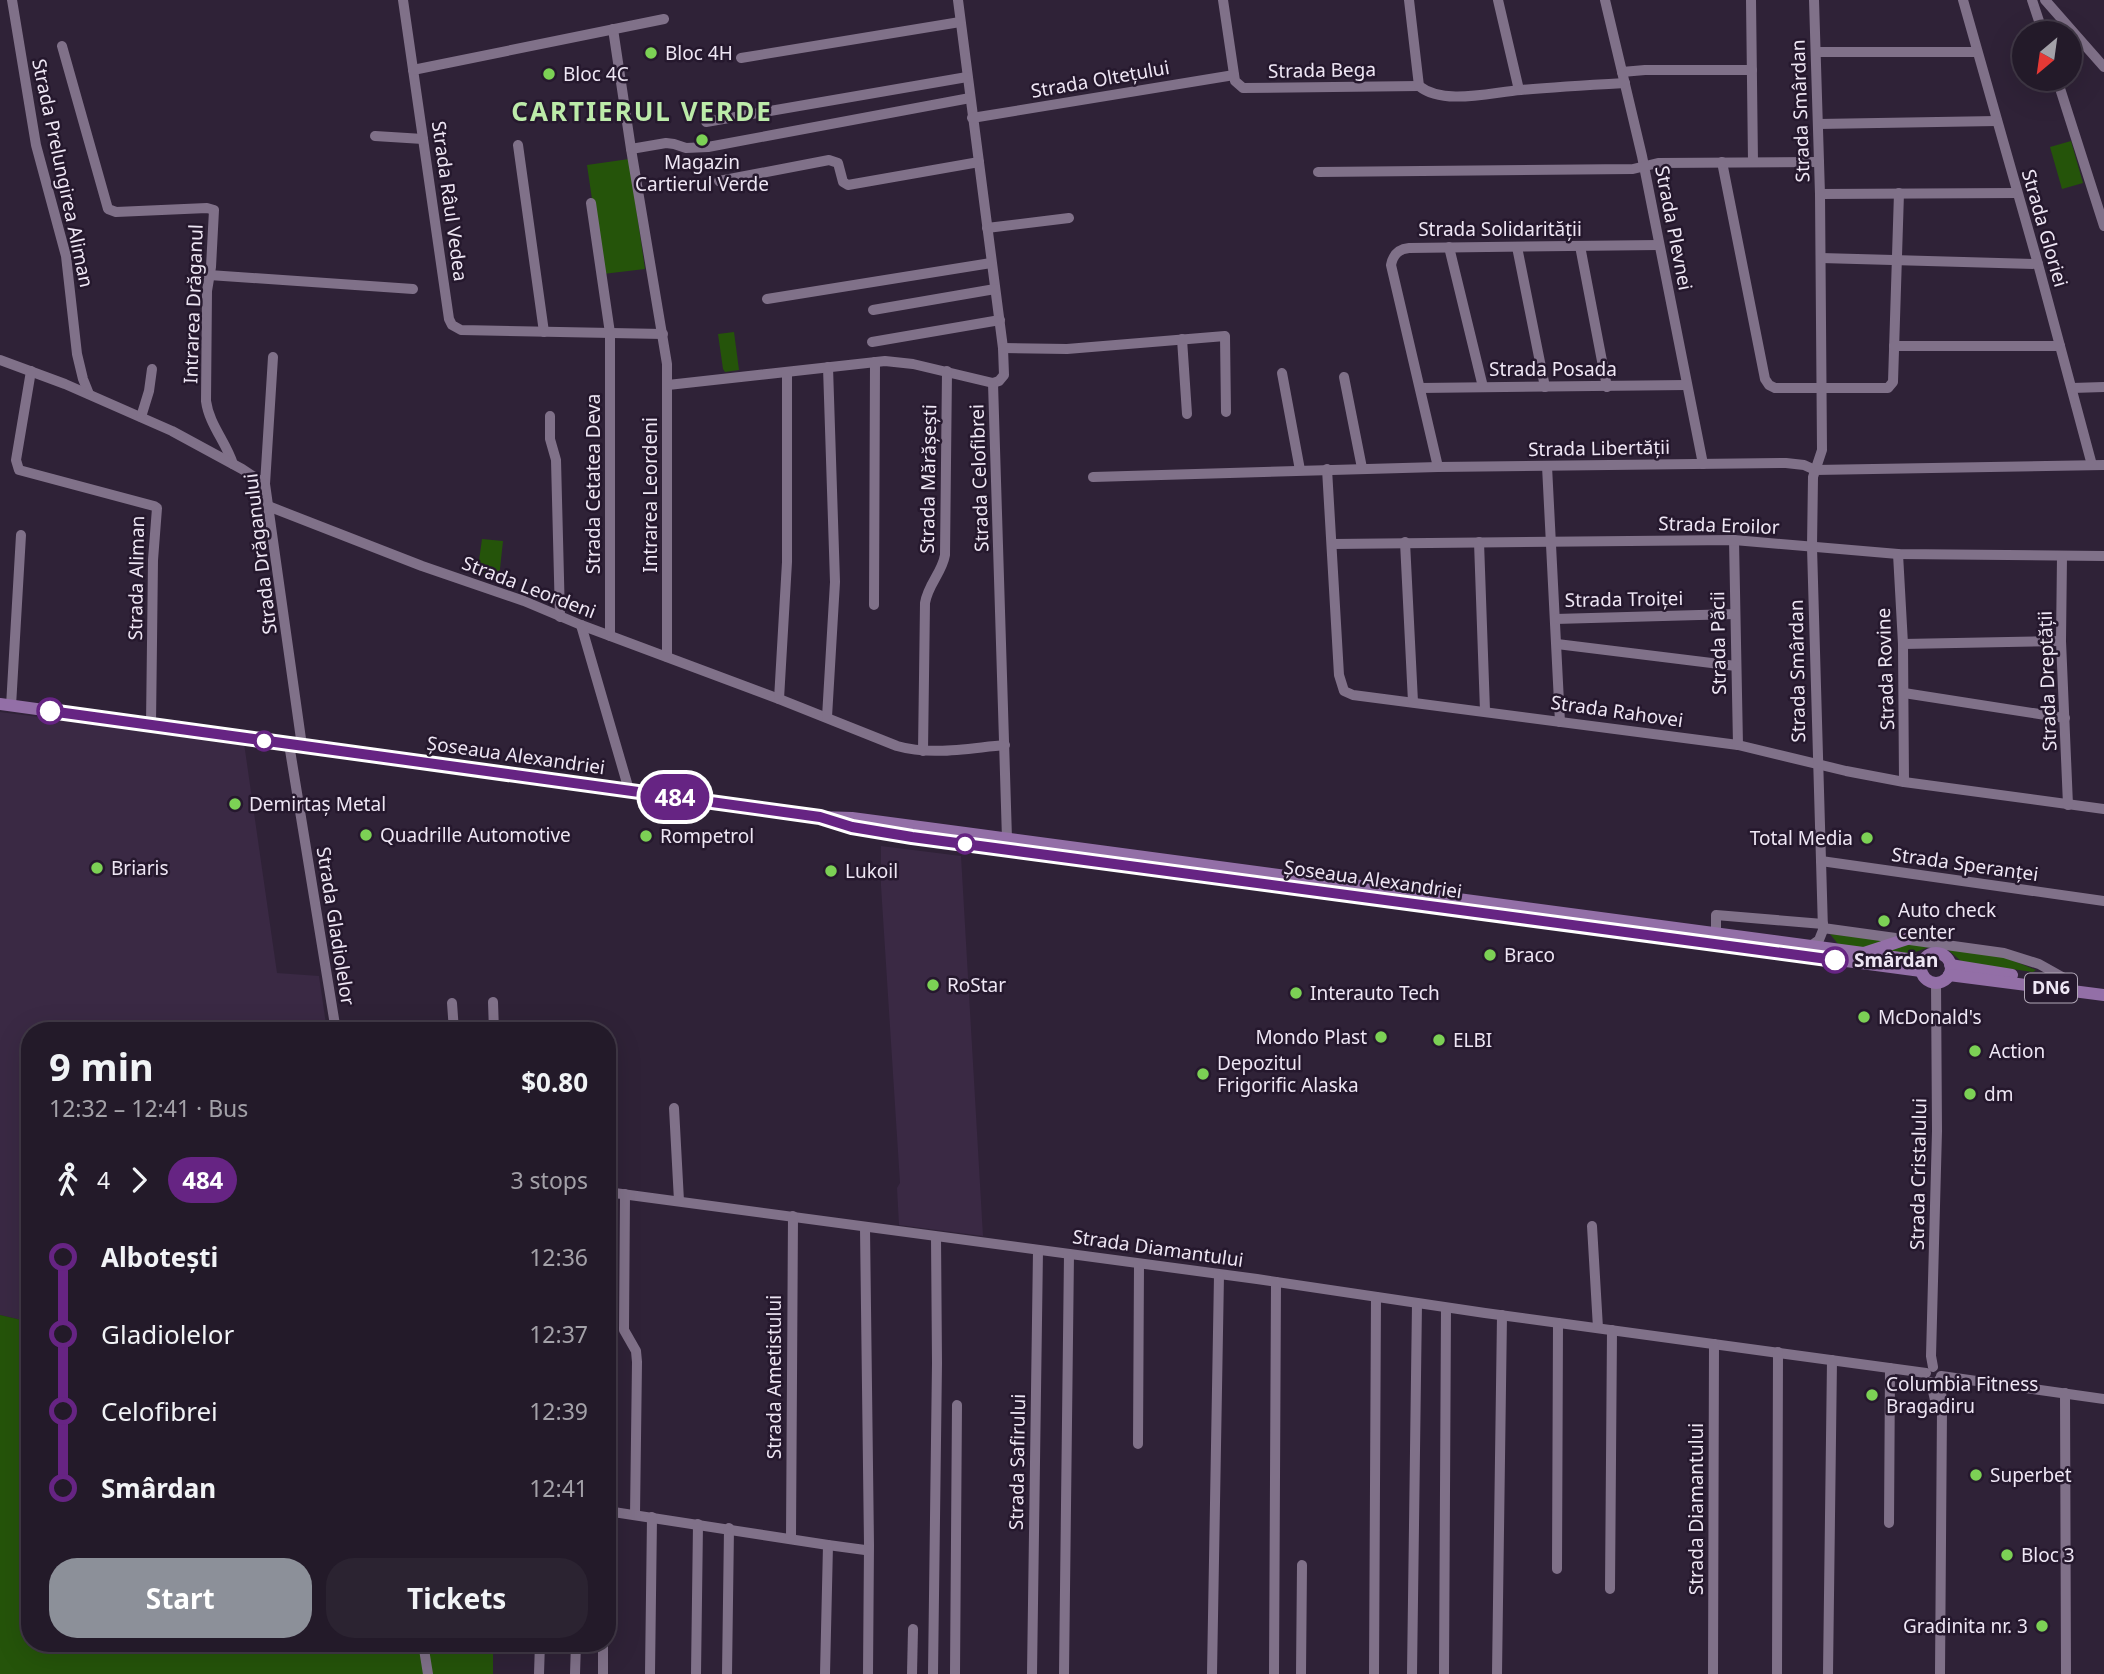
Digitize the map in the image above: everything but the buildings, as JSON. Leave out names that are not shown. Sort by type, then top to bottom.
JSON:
[{"type":"main road","name":"DN6","points":[[6,705],[295,745]]},
{"type":"main road","name":"Șoseaua Alexandriei","points":[[295,745],[820,817],[852,818],[1716,934],[1861,954],[1922,966]]},
{"type":"main road","name":"Șoseaua Alexandriei","points":[[820,817],[852,827],[912,837],[1922,966]]},
{"type":"main road","points":[[1861,954],[1907,939]]},
{"type":"main road","name":"DN6","points":[[1936,982],[1928,980],[1922,966],[1930,954],[1944,956],[1949,970]]},
{"type":"main road","name":"DN6","points":[[1949,970],[2104,988]]},
{"type":"main road","name":"DN6","points":[[1949,970],[2104,995]]},
{"type":"main road","points":[[1936,982],[1942,981],[1949,970]]},
{"type":"street","name":"Strada Prelungirea Aliman","points":[[12,0],[37,145],[66,256],[77,354],[89,394]]},
{"type":"street","name":"Strada Râul Vedea","points":[[403,0],[449,319],[452,326],[461,330],[544,332]]},
{"type":"street","name":"Strada Celofibrei","points":[[958,0],[1003,348],[1004,375],[993,383],[1007,839]]},
{"type":"street","points":[[1223,0],[1234,75]]},
{"type":"street","points":[[1409,0],[1419,86]]},
{"type":"street","points":[[1498,0],[1518,90]]},
{"type":"street","name":"Strada Plevnei","points":[[1605,0],[1644,166],[1703,464]]},
{"type":"street","points":[[1751,0],[1753,162]]},
{"type":"street","name":"Strada Smârdan","points":[[1814,0],[1820,194],[1822,450],[1812,485],[1812,547],[1823,927]]},
{"type":"street","name":"Strada Gloriei","points":[[1963,0],[2092,465]]},
{"type":"street","points":[[2032,0],[2039,21]]},
{"type":"street","points":[[2045,0],[2104,67]]},
{"type":"street","points":[[413,70],[664,19]]},
{"type":"street","points":[[741,58],[960,22]]},
{"type":"street","name":"Intrarea Leordeni","points":[[613,29],[663,334],[668,385],[667,657]]},
{"type":"street","name":"Intrarea Drăganul","points":[[62,46],[108,209],[116,212],[207,208],[214,210],[207,291],[207,408],[233,464]]},
{"type":"street","points":[[1816,52],[1977,52]]},
{"type":"street","points":[[1622,72],[1752,70]]},
{"type":"street","name":"Strada Bega","points":[[1234,75],[1238,85],[1249,89],[1419,86],[1431,93],[1457,96],[1625,83]]},
{"type":"street","name":"Strada Oltețului","points":[[972,118],[1234,75]]},
{"type":"street","points":[[706,122],[967,77]]},
{"type":"street","points":[[2061,91],[2104,226]]},
{"type":"street","points":[[631,149],[666,144],[686,148],[708,147],[970,99]]},
{"type":"street","points":[[1818,124],[1997,121]]},
{"type":"street","points":[[375,136],[423,139]]},
{"type":"street","points":[[519,145],[544,332],[663,334]]},
{"type":"street","points":[[719,181],[833,160],[840,166],[843,182],[848,185],[979,163]]},
{"type":"street","points":[[1722,162],[1765,379],[1775,388],[1888,388],[1893,382],[1899,193]]},
{"type":"street","points":[[1318,172],[1633,169],[1658,163],[1819,162]]},
{"type":"street","points":[[1820,194],[2017,193]]},
{"type":"street","name":"Strada Cetatea Deva","points":[[591,203],[610,333],[610,636]]},
{"type":"street","points":[[986,228],[1069,218]]},
{"type":"street","name":"Strada Solidarității","points":[[1438,467],[1391,265],[1399,251],[1405,248],[1659,245]]},
{"type":"street","points":[[1580,246],[1607,387]]},
{"type":"street","points":[[1449,247],[1483,387]]},
{"type":"street","points":[[1517,247],[1545,387]]},
{"type":"street","points":[[1821,258],[2038,264]]},
{"type":"street","points":[[766,299],[992,263]]},
{"type":"street","points":[[209,275],[413,289]]},
{"type":"street","points":[[873,310],[995,289]]},
{"type":"street","points":[[872,342],[1000,320]]},
{"type":"street","points":[[1003,348],[1068,349],[1225,336],[1226,412]]},
{"type":"street","points":[[1182,339],[1187,414]]},
{"type":"street","points":[[1894,346],[2060,346]]},
{"type":"street","name":"Strada Drăganului","points":[[273,357],[265,484],[295,745]]},
{"type":"street","points":[[0,360],[89,394],[172,431],[265,484]]},
{"type":"street","points":[[668,385],[875,362],[902,362],[993,383]]},
{"type":"street","points":[[874,605],[875,362]]},
{"type":"street","points":[[827,717],[835,582],[828,367]]},
{"type":"street","points":[[141,417],[152,369]]},
{"type":"street","name":"Strada Aliman","points":[[32,371],[16,460],[19,470],[157,508],[153,560],[151,724]]},
{"type":"street","name":"Strada Mărășești","points":[[923,751],[925,603],[930,586],[943,566],[945,555],[947,371]]},
{"type":"street","points":[[779,698],[787,562],[787,372]]},
{"type":"street","points":[[1282,373],[1300,470]]},
{"type":"street","points":[[1344,377],[1362,468]]},
{"type":"street","name":"Strada Posada","points":[[1420,388],[1687,385]]},
{"type":"street","points":[[2072,388],[2104,387]]},
{"type":"street","points":[[550,416],[550,439],[556,460],[560,617]]},
{"type":"street","name":"Strada Libertății","points":[[1093,477],[1438,467],[1786,463],[1815,470],[2104,465]]},
{"type":"street","points":[[1547,466],[1560,722]]},
{"type":"street","name":"Strada Rahovei","points":[[1327,469],[1339,675],[1343,691],[1353,695],[1738,745],[1905,782],[2104,809]]},
{"type":"street","name":"Strada Leordeni","points":[[268,506],[422,566],[517,598],[897,746],[923,751],[1005,745]]},
{"type":"street","points":[[6,705],[21,536]]},
{"type":"street","name":"Strada Eroilor","points":[[1333,544],[1734,540],[1898,554],[2104,556]]},
{"type":"street","name":"Strada Păcii","points":[[1734,540],[1738,745]]},
{"type":"street","points":[[1405,542],[1413,702]]},
{"type":"street","points":[[1479,542],[1485,711]]},
{"type":"street","name":"Strada Rovine","points":[[1898,554],[1905,694],[1905,782]]},
{"type":"street","name":"Strada Dreptății","points":[[2062,556],[2061,641],[2068,805]]},
{"type":"street","name":"Strada Troiței","points":[[1555,618],[1735,614]]},
{"type":"street","points":[[581,625],[629,790]]},
{"type":"street","points":[[1903,644],[2061,641]]},
{"type":"street","points":[[1557,644],[1736,666]]},
{"type":"street","points":[[1905,694],[2065,718]]},
{"type":"street","name":"Strada Gladiolelor","points":[[295,745],[335,1022]]},
{"type":"street","name":"Strada Speranței","points":[[1821,861],[2104,901]]},
{"type":"street","points":[[1716,934],[1716,915],[1823,927],[2004,953],[2050,969],[2073,983]]},
{"type":"street","points":[[1808,947],[1819,940],[1823,927]]},
{"type":"street","name":"Strada Cristalului","points":[[1936,982],[1937,1131],[1931,1356],[1934,1376],[1941,1389],[1942,1409],[1938,1674]]},
{"type":"street","points":[[493,1002],[494,1022]]},
{"type":"street","points":[[452,1003],[453,1022]]},
{"type":"street","points":[[674,1108],[678,1201]]},
{"type":"street","name":"Strada Diamantului","points":[[616,1193],[1276,1282],[2104,1399]]},
{"type":"street","points":[[625,1194],[624,1330],[636,1350],[637,1362],[635,1515]]},
{"type":"street","name":"Strada Ametistului","points":[[791,1538],[793,1216]]},
{"type":"street","points":[[1592,1226],[1598,1328]]},
{"type":"street","points":[[865,1228],[868,1674]]},
{"type":"street","points":[[933,1674],[936,1237]]},
{"type":"street","name":"Strada Safirului","points":[[1032,1674],[1038,1250]]},
{"type":"street","points":[[1064,1674],[1069,1254]]},
{"type":"street","points":[[1138,1444],[1139,1265]]},
{"type":"street","points":[[1212,1674],[1219,1275]]},
{"type":"street","points":[[1274,1674],[1276,1282]]},
{"type":"street","points":[[1374,1674],[1376,1297]]},
{"type":"street","points":[[1412,1674],[1417,1303]]},
{"type":"street","points":[[1444,1674],[1446,1308]]},
{"type":"street","points":[[1497,1674],[1502,1315]]},
{"type":"street","points":[[1557,1569],[1558,1323]]},
{"type":"street","points":[[1610,1589],[1612,1330]]},
{"type":"street","name":"Strada Diamantului","points":[[1713,1674],[1714,1344]]},
{"type":"street","points":[[1777,1671],[1778,1352]]},
{"type":"street","points":[[1828,1674],[1832,1360]]},
{"type":"street","points":[[1889,1523],[1890,1368]]},
{"type":"street","points":[[2065,1394],[2066,1674]]},
{"type":"street","points":[[955,1674],[957,1405]]},
{"type":"street","points":[[616,1512],[868,1549]]},
{"type":"street","points":[[650,1674],[652,1517]]},
{"type":"street","points":[[696,1674],[698,1524]]},
{"type":"street","points":[[727,1674],[729,1528]]},
{"type":"street","points":[[825,1674],[828,1545]]},
{"type":"street","points":[[1301,1674],[1302,1565]]},
{"type":"street","points":[[912,1674],[913,1629]]},
{"type":"street","points":[[424,1652],[428,1674]]},
{"type":"street","points":[[540,1652],[540,1674]]},
{"type":"street","points":[[575,1674],[576,1652]]},
{"type":"street","points":[[603,1652],[603,1674]]},
{"type":"shaded area","points":[[0,712],[244,743],[277,973],[319,976],[326,1022],[21,1022],[21,1320],[0,1315]]},
{"type":"shaded area","points":[[881,846],[961,856],[983,1236],[899,1225],[897,1188],[900,1183],[881,886]]},
{"type":"green space","points":[[2071,141],[2083,183],[2062,189],[2050,147]]},
{"type":"green space","points":[[629,159],[645,269],[603,274],[587,165]]},
{"type":"green space","points":[[734,332],[739,370],[725,372],[718,334]]},
{"type":"green space","points":[[482,539],[503,541],[499,578],[477,575]]},
{"type":"green space","points":[[1830,934],[1932,946],[1910,954],[1838,944]]},
{"type":"green space","points":[[1946,948],[2002,956],[2036,970],[2033,972],[1962,962]]},
{"type":"green space","points":[[0,1315],[21,1320],[21,1652],[493,1652],[493,1674],[0,1674]]},
{"type":"bus line","name":"484","points":[[50,711],[820,817],[852,827],[912,837],[1835,960]]},
{"type":"place","name":"Bloc 4H","points":[[651,53]]},
{"type":"place","name":"Bloc 4C","points":[[549,74]]},
{"type":"place","name":"Magazin Cartierul Verde","points":[[702,140]]},
{"type":"place","name":"Demirtaș Metal","points":[[235,804]]},
{"type":"place","name":"Quadrille Automotive","points":[[366,835]]},
{"type":"place","name":"Rompetrol","points":[[646,836]]},
{"type":"place","name":"Total Media","points":[[1867,838]]},
{"type":"place","name":"Briaris","points":[[97,868]]},
{"type":"place","name":"Lukoil","points":[[831,871]]},
{"type":"place","name":"Auto check center","points":[[1884,921]]},
{"type":"place","name":"Braco","points":[[1490,955]]},
{"type":"place","name":"Smârdan","points":[[1835,960]]},
{"type":"place","name":"RoStar","points":[[933,985]]},
{"type":"place","name":"Interauto Tech","points":[[1296,993]]},
{"type":"place","name":"McDonald's","points":[[1864,1017]]},
{"type":"place","name":"Mondo Plast","points":[[1381,1037]]},
{"type":"place","name":"ELBI","points":[[1439,1040]]},
{"type":"place","name":"Action","points":[[1975,1051]]},
{"type":"place","name":"Depozitul Frigorific Alaska","points":[[1203,1074]]},
{"type":"place","name":"dm","points":[[1970,1094]]},
{"type":"place","name":"Columbia Fitness Bragadiru","points":[[1872,1395]]},
{"type":"place","name":"Superbet","points":[[1976,1475]]},
{"type":"place","name":"Bloc 3","points":[[2007,1555]]},
{"type":"place","name":"Gradinita nr. 3","points":[[2042,1626]]},
{"type":"district","name":"CARTIERUL VERDE","points":[[642,112]]}]
